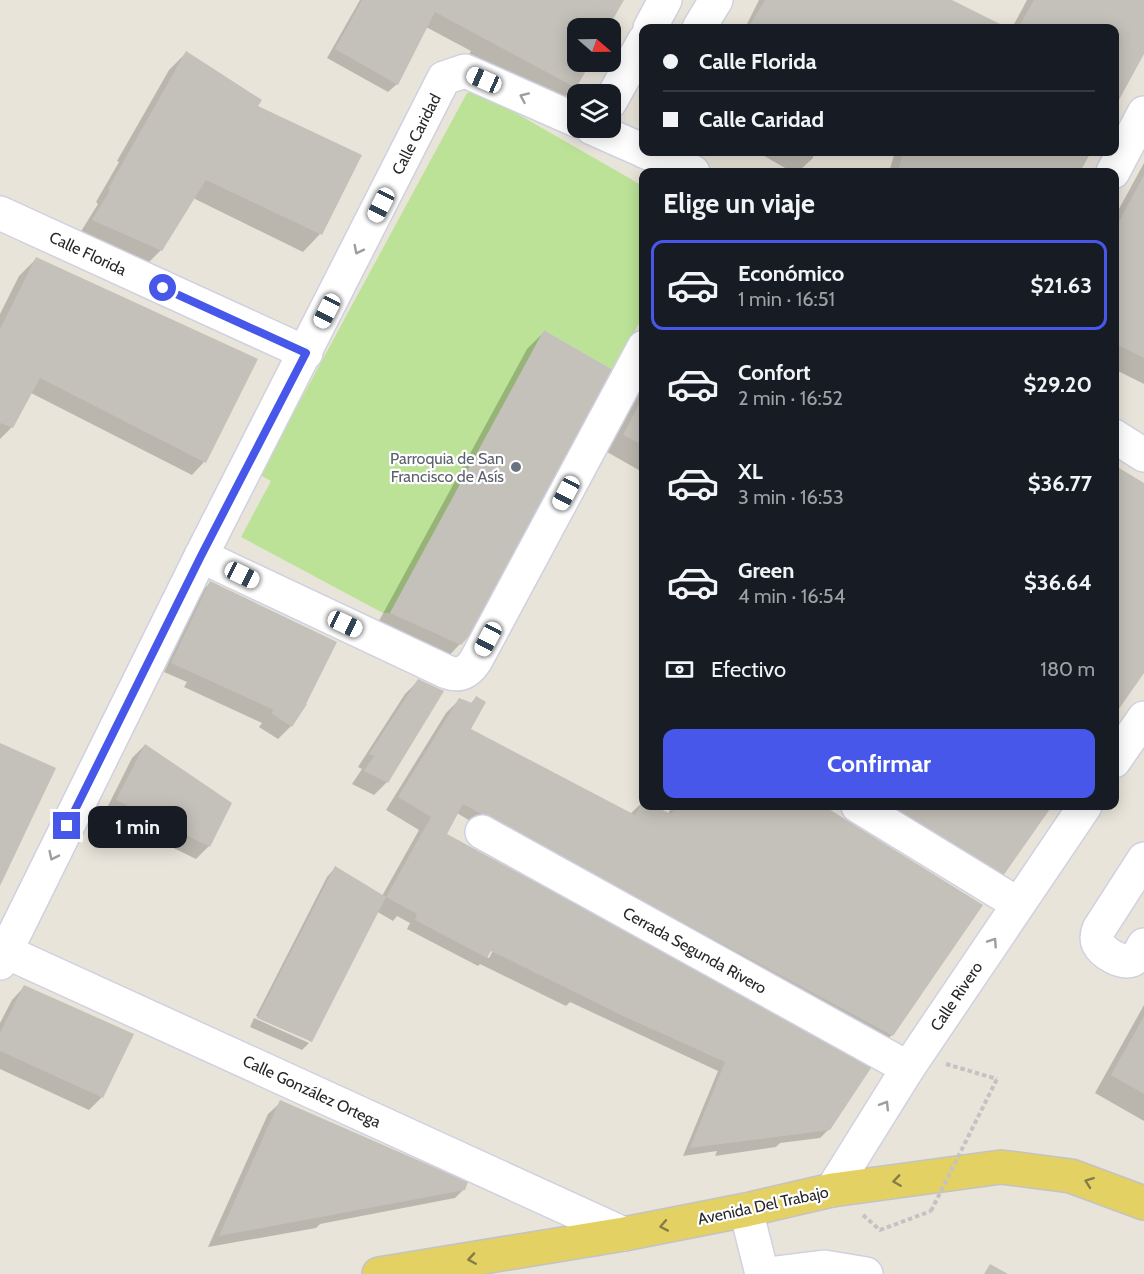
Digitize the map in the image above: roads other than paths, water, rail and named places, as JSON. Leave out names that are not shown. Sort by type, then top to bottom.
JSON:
[{"type":"main road","name":"Avenida Del Trabajo","points":[[379,1274],[624,1234],[832,1190],[1001,1167],[1071,1176],[1144,1203]]},
{"type":"street","points":[[652,24],[665,0]]},
{"type":"street","points":[[618,84],[639,49]]},
{"type":"street","name":"Calle Caridad","points":[[2,954],[444,78],[465,71],[567,111]]},
{"type":"street","points":[[1115,168],[1144,113]]},
{"type":"street","name":"Calle Caridad","points":[[621,134],[639,142]]},
{"type":"street","name":"Calle Caridad","points":[[664,156],[686,168]]},
{"type":"street","name":"Calle Florida","points":[[0,213],[306,353]]},
{"type":"street","points":[[201,556],[447,672],[455,675],[464,673],[476,660],[639,356]]},
{"type":"street","points":[[1119,439],[1144,455]]},
{"type":"street","points":[[1119,755],[1144,718]]},
{"type":"street","points":[[865,810],[1018,904]]},
{"type":"street","name":"Calle Rivero","points":[[832,1190],[908,1068],[1082,810]]},
{"type":"street","name":"Cerrada Segunda Rivero","points":[[482,832],[908,1068]]},
{"type":"street","points":[[1144,859],[1099,929],[1097,937],[1098,944],[1103,950],[1125,961],[1133,959],[1144,945]]},
{"type":"street","name":"Calle González Ortega","points":[[2,954],[624,1234]]},
{"type":"street","points":[[746,1210],[762,1274]]},
{"type":"street","points":[[768,1274],[824,1267],[866,1274]]},
{"type":"place","name":"Parroquia de San Francisco de Asís","points":[[516,467]]}]
